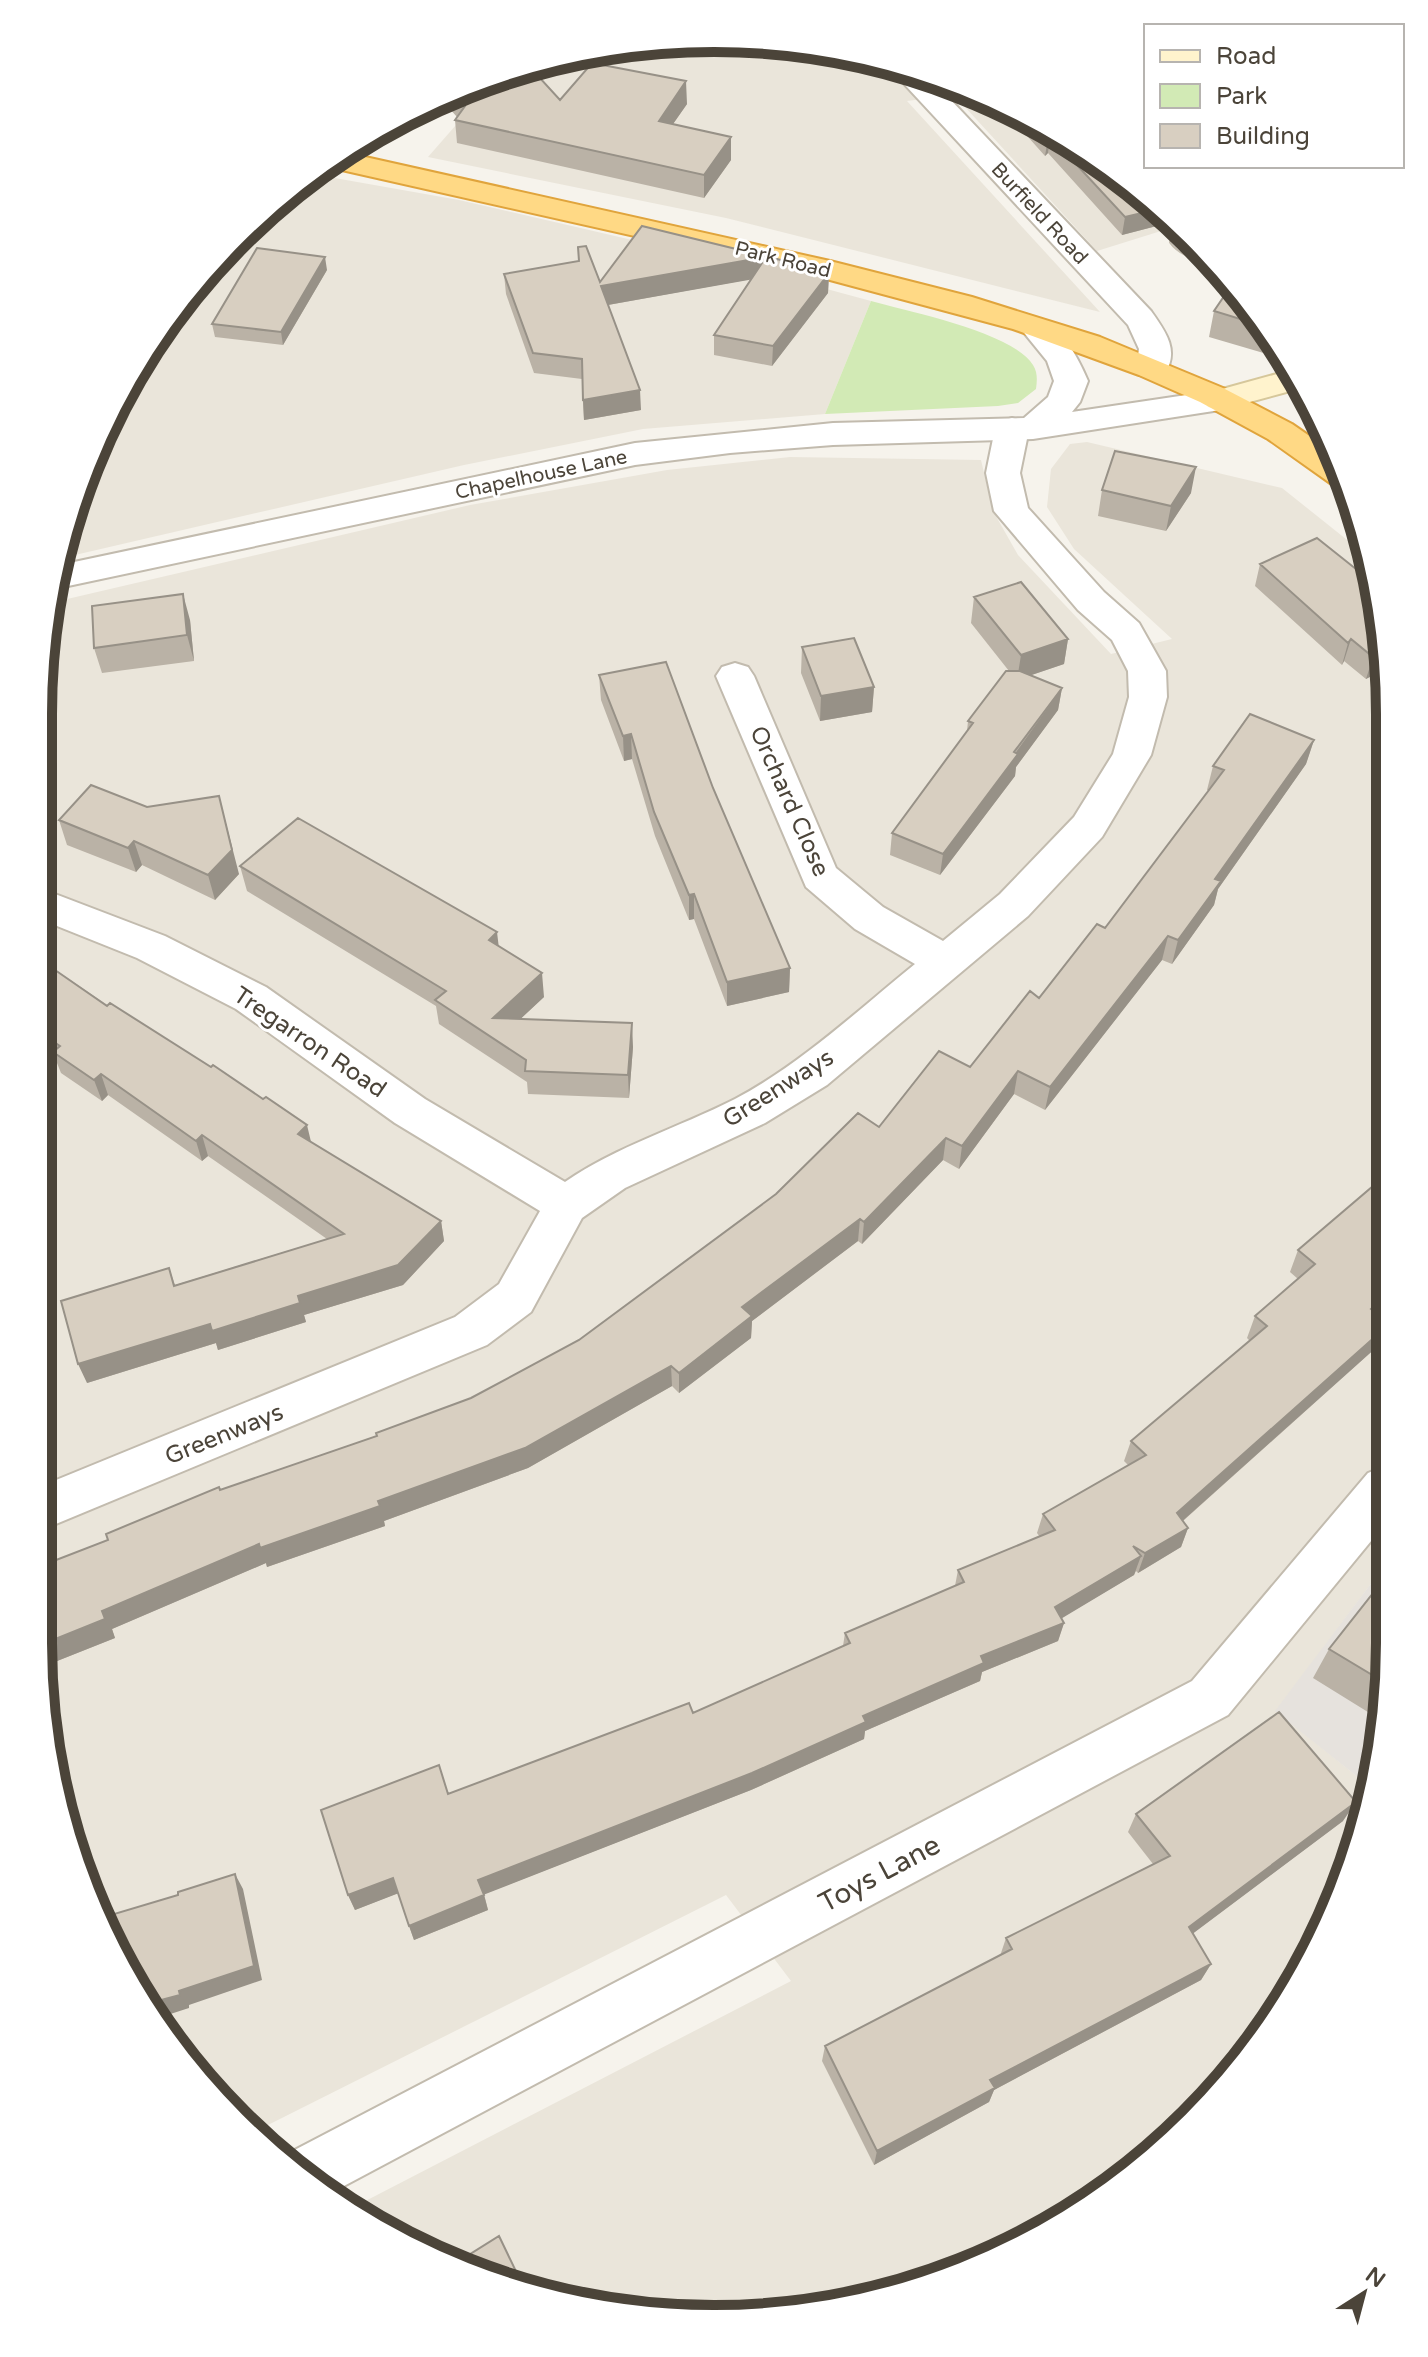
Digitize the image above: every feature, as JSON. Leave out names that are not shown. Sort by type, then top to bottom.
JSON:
[{"type":"highway","name":"Park Road","points":[[349,162],[811,265],[962,305],[1152,368],[1274,428],[1327,465]]},
{"type":"main road","points":[[1220,400],[1286,382]]},
{"type":"street","name":"Burfield Road","points":[[921,85],[1140,318],[1156,349],[1152,368]]},
{"type":"street","points":[[1023,429],[1063,402],[1071,381],[1062,359],[1037,329]]},
{"type":"street","name":"Chapelhouse Lane","points":[[67,576],[635,454],[833,434],[1023,429],[1220,400]]},
{"type":"street","name":"Greenways","points":[[52,1504],[471,1331],[515,1298],[566,1205],[609,1175],[750,1111],[812,1073],[1014,905],[1088,827],[1132,755],[1148,697],[1147,671],[1126,632],[1091,601],[1011,511],[1003,473],[1023,429]]},
{"type":"street","name":"Orchard Close","points":[[735,676],[820,877],[869,918],[946,962]]},
{"type":"street","name":"Tregarron Road","points":[[52,908],[151,947],[251,998],[410,1111],[566,1205]]},
{"type":"street","name":"Toys Lane","points":[[315,2171],[1210,1698],[1376,1499]]},
{"type":"shaded area","points":[[671,53],[757,53],[800,58],[843,65],[927,87],[950,96],[907,101],[1100,312],[726,218],[428,157],[470,109],[564,70]]},
{"type":"shaded area","points":[[957,98],[1007,120],[1082,164],[1165,230],[1097,251]]},
{"type":"shaded area","points":[[328,177],[459,200],[723,261],[871,301],[825,414],[643,429],[464,465],[72,556],[102,461],[120,421],[164,346],[216,278],[246,246]]},
{"type":"shaded area","points":[[1087,442],[1282,488],[1353,545],[1363,585],[1375,671],[1376,714],[1376,1577],[1276,1711],[1361,1780],[1341,1856],[1308,1936],[1287,1974],[1239,2046],[1212,2079],[1150,2141],[1117,2168],[1082,2193],[1007,2237],[927,2270],[885,2282],[843,2292],[757,2304],[671,2304],[628,2299],[585,2292],[501,2270],[421,2237],[362,2203],[791,1981],[726,1895],[263,2127],[189,2046],[164,2011],[120,1936],[87,1856],[75,1814],[65,1772],[53,1686],[52,714],[53,671],[63,600],[470,505],[667,470],[790,457],[981,460],[993,511],[1018,555],[1111,654],[1172,639],[1074,549],[1047,507],[1051,469],[1070,444]]},
{"type":"shaded area","points":[[1376,1577],[1375,1686],[1361,1780],[1275,1711]]},
{"type":"green space","points":[[871,301],[934,317],[1004,343],[1022,353],[1033,365],[1036,389],[1018,403],[998,406],[825,414]]},
{"type":"building","points":[[594,63],[686,81],[659,121],[731,137],[704,175],[455,120],[465,106],[461,102],[538,76],[560,100]]},
{"type":"building","points":[[1068,155],[1145,212],[1125,217]]},
{"type":"building","points":[[642,226],[781,260],[829,273],[773,346],[714,335],[766,257],[601,286],[640,390],[583,400],[582,359],[533,353],[504,274],[579,261],[578,247],[586,246],[600,282]]},
{"type":"building","points":[[257,248],[325,257],[281,332],[212,324]]},
{"type":"building","points":[[1225,294],[1246,321],[1214,311]]},
{"type":"building","points":[[1115,451],[1196,467],[1171,506],[1102,490]]},
{"type":"building","points":[[1317,538],[1360,572],[1373,657],[1351,639],[1348,643],[1260,564]]},
{"type":"building","points":[[1021,582],[1068,639],[1021,655],[974,597]]},
{"type":"building","points":[[183,594],[187,635],[94,648],[92,606]]},
{"type":"building","points":[[854,638],[874,687],[821,696],[802,647]]},
{"type":"building","points":[[666,662],[713,788],[790,968],[727,982],[694,894],[689,895],[654,812],[631,734],[623,736],[599,675]]},
{"type":"building","points":[[1006,671],[1020,671],[1062,688],[1014,752],[1018,754],[943,854],[892,833],[973,723],[968,721]]},
{"type":"building","points":[[1250,714],[1314,740],[1215,879],[1221,881],[1178,940],[1168,936],[1050,1087],[1018,1071],[962,1146],[946,1138],[864,1222],[860,1219],[742,1307],[752,1316],[679,1373],[671,1366],[525,1448],[378,1501],[380,1506],[260,1548],[259,1544],[102,1611],[105,1619],[52,1640],[52,1562],[108,1540],[106,1534],[219,1487],[220,1490],[377,1436],[376,1433],[471,1398],[579,1340],[776,1194],[858,1113],[879,1127],[939,1051],[970,1067],[1030,991],[1039,998],[1097,924],[1105,928],[1224,770],[1213,766]]},
{"type":"building","points":[[91,785],[147,807],[219,796],[232,850],[208,875],[134,841],[128,848],[59,820]]},
{"type":"building","points":[[298,818],[497,932],[489,940],[542,973],[493,1018],[632,1023],[628,1075],[525,1071],[526,1060],[435,1000],[446,991],[240,866]]},
{"type":"building","points":[[52,968],[107,1006],[110,1003],[263,1099],[266,1097],[307,1125],[298,1134],[441,1221],[398,1265],[298,1296],[300,1303],[212,1331],[210,1324],[78,1364],[61,1301],[169,1268],[174,1286],[344,1234],[202,1135],[196,1141],[101,1074],[94,1080],[53,1052],[60,1046],[52,1041]]},
{"type":"building","points":[[1376,1184],[1376,1305],[1371,1309],[1376,1313],[1376,1336],[1177,1513],[1188,1528],[1145,1553],[1133,1546],[1141,1556],[1055,1607],[1064,1623],[981,1656],[984,1663],[863,1716],[866,1722],[752,1773],[478,1880],[484,1895],[409,1926],[393,1878],[348,1895],[321,1810],[439,1765],[448,1794],[689,1703],[693,1713],[850,1643],[845,1633],[964,1582],[958,1570],[1055,1530],[1043,1514],[1146,1455],[1131,1441],[1267,1326],[1255,1316],[1315,1264],[1298,1250]]},
{"type":"building","points":[[1376,1589],[1375,1677],[1329,1649]]},
{"type":"building","points":[[1279,1712],[1356,1802],[1189,1927],[1211,1964],[990,2080],[995,2088],[877,2151],[825,2046],[1012,1949],[1006,1938],[1170,1856],[1136,1814]]},
{"type":"building","points":[[235,1874],[254,1966],[158,2001],[111,1915],[178,1895],[178,1892]]},
{"type":"building","points":[[499,2236],[518,2275],[501,2270],[466,2257]]}]
